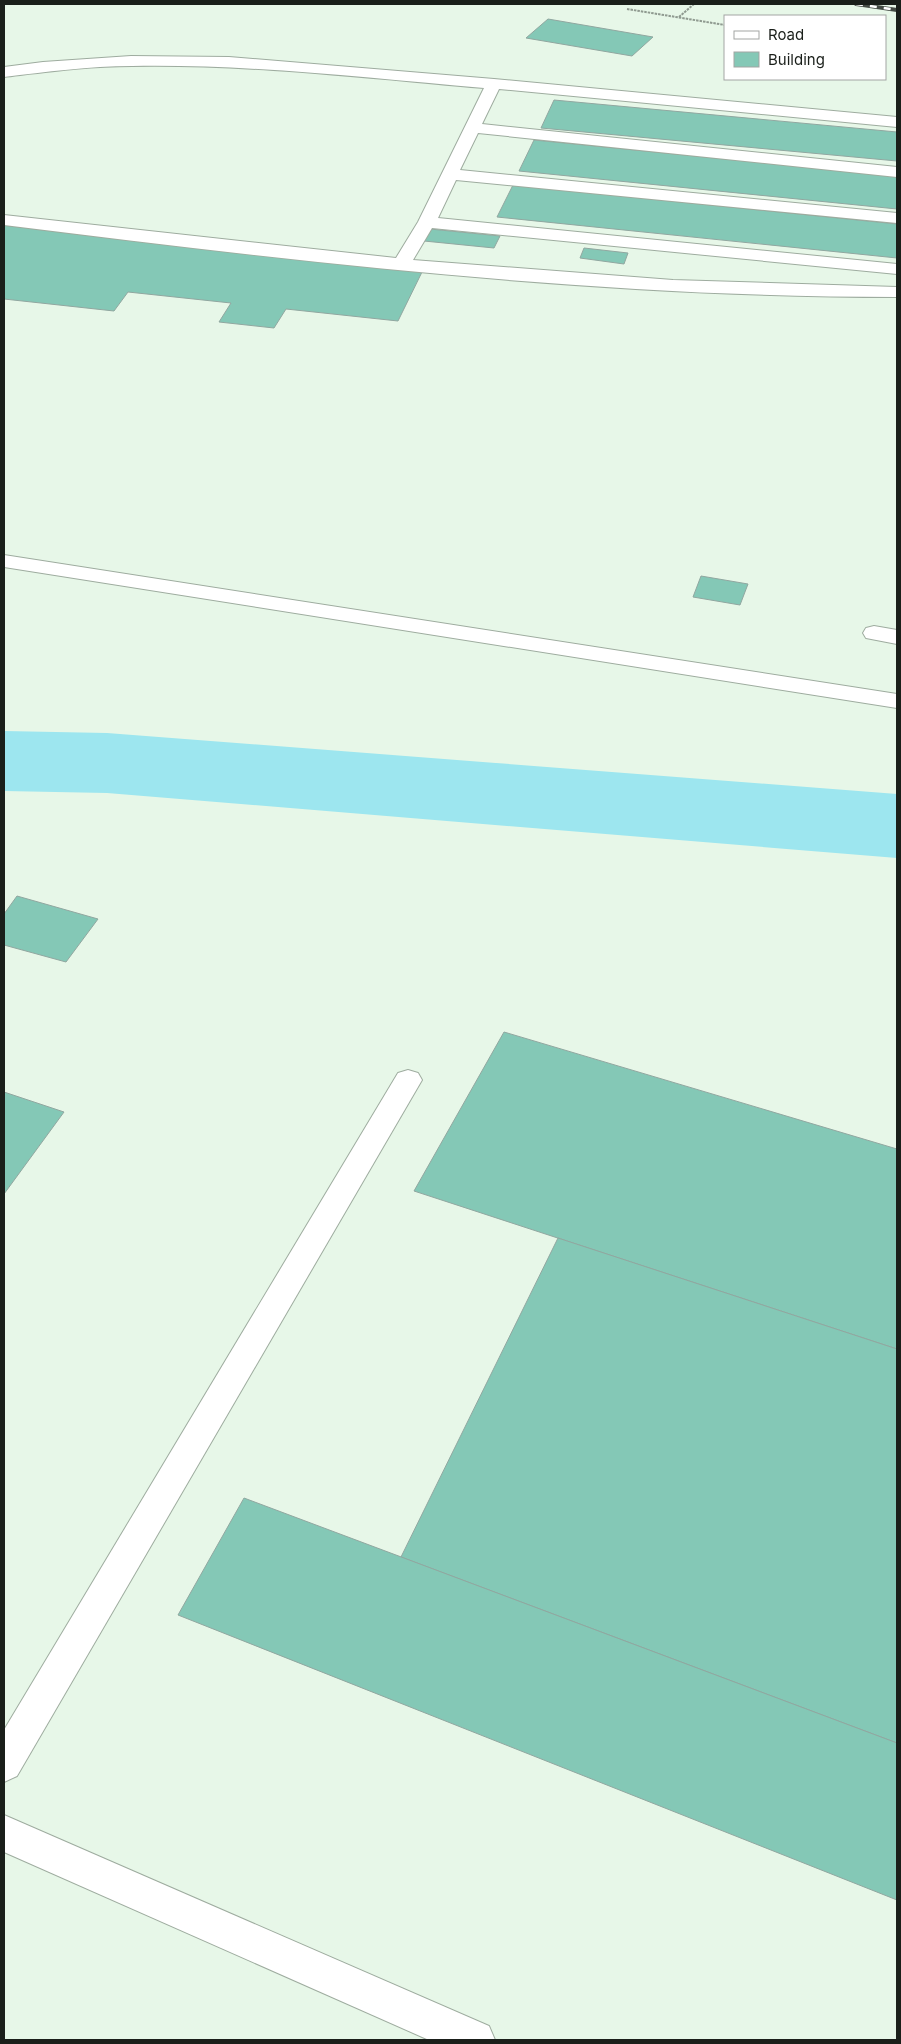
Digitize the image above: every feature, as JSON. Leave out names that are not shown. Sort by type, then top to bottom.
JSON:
[{"type":"lane","points":[[4,72],[43,67],[121,62],[210,61],[296,66],[897,122]]},
{"type":"lane","points":[[401,265],[427,222],[494,84]]},
{"type":"lane","points":[[473,128],[897,172]]},
{"type":"lane","points":[[450,174],[897,218]]},
{"type":"lane","points":[[4,220],[401,265],[634,284],[897,292]]},
{"type":"lane","points":[[427,222],[897,269]]},
{"type":"lane","points":[[4,561],[897,701]]},
{"type":"lane","points":[[874,633],[897,637]]},
{"type":"lane","points":[[4,1764],[408,1080]]},
{"type":"lane","points":[[4,1833],[475,2040]]},
{"type":"path","points":[[679,18],[694,4]]},
{"type":"path","points":[[627,9],[724,25]]},
{"type":"building","points":[[548,19],[653,37],[632,56],[526,38]]},
{"type":"building","points":[[554,100],[897,132],[897,161],[541,128]]},
{"type":"building","points":[[534,140],[897,176],[897,209],[519,171]]},
{"type":"building","points":[[513,185],[897,224],[897,258],[497,217]]},
{"type":"building","points":[[4,225],[423,270],[398,321],[286,309],[274,328],[219,322],[231,303],[128,292],[114,311],[4,299]]},
{"type":"building","points":[[430,229],[500,236],[494,248],[424,241]]},
{"type":"building","points":[[584,248],[628,253],[624,264],[580,258]]},
{"type":"building","points":[[701,576],[748,584],[740,605],[693,597]]},
{"type":"building","points":[[17,896],[98,919],[66,962],[4,945],[4,914]]},
{"type":"building","points":[[504,1032],[897,1149],[897,1349],[414,1191]]},
{"type":"building","points":[[4,1092],[64,1112],[4,1194]]},
{"type":"building","points":[[558,1238],[897,1349],[897,1743],[401,1557]]},
{"type":"building","points":[[244,1498],[897,1743],[897,1900],[178,1615]]},
{"type":"waterway","points":[[4,761],[107,763],[897,826]]},
{"type":"railway","points":[[856,4],[897,10]]}]
